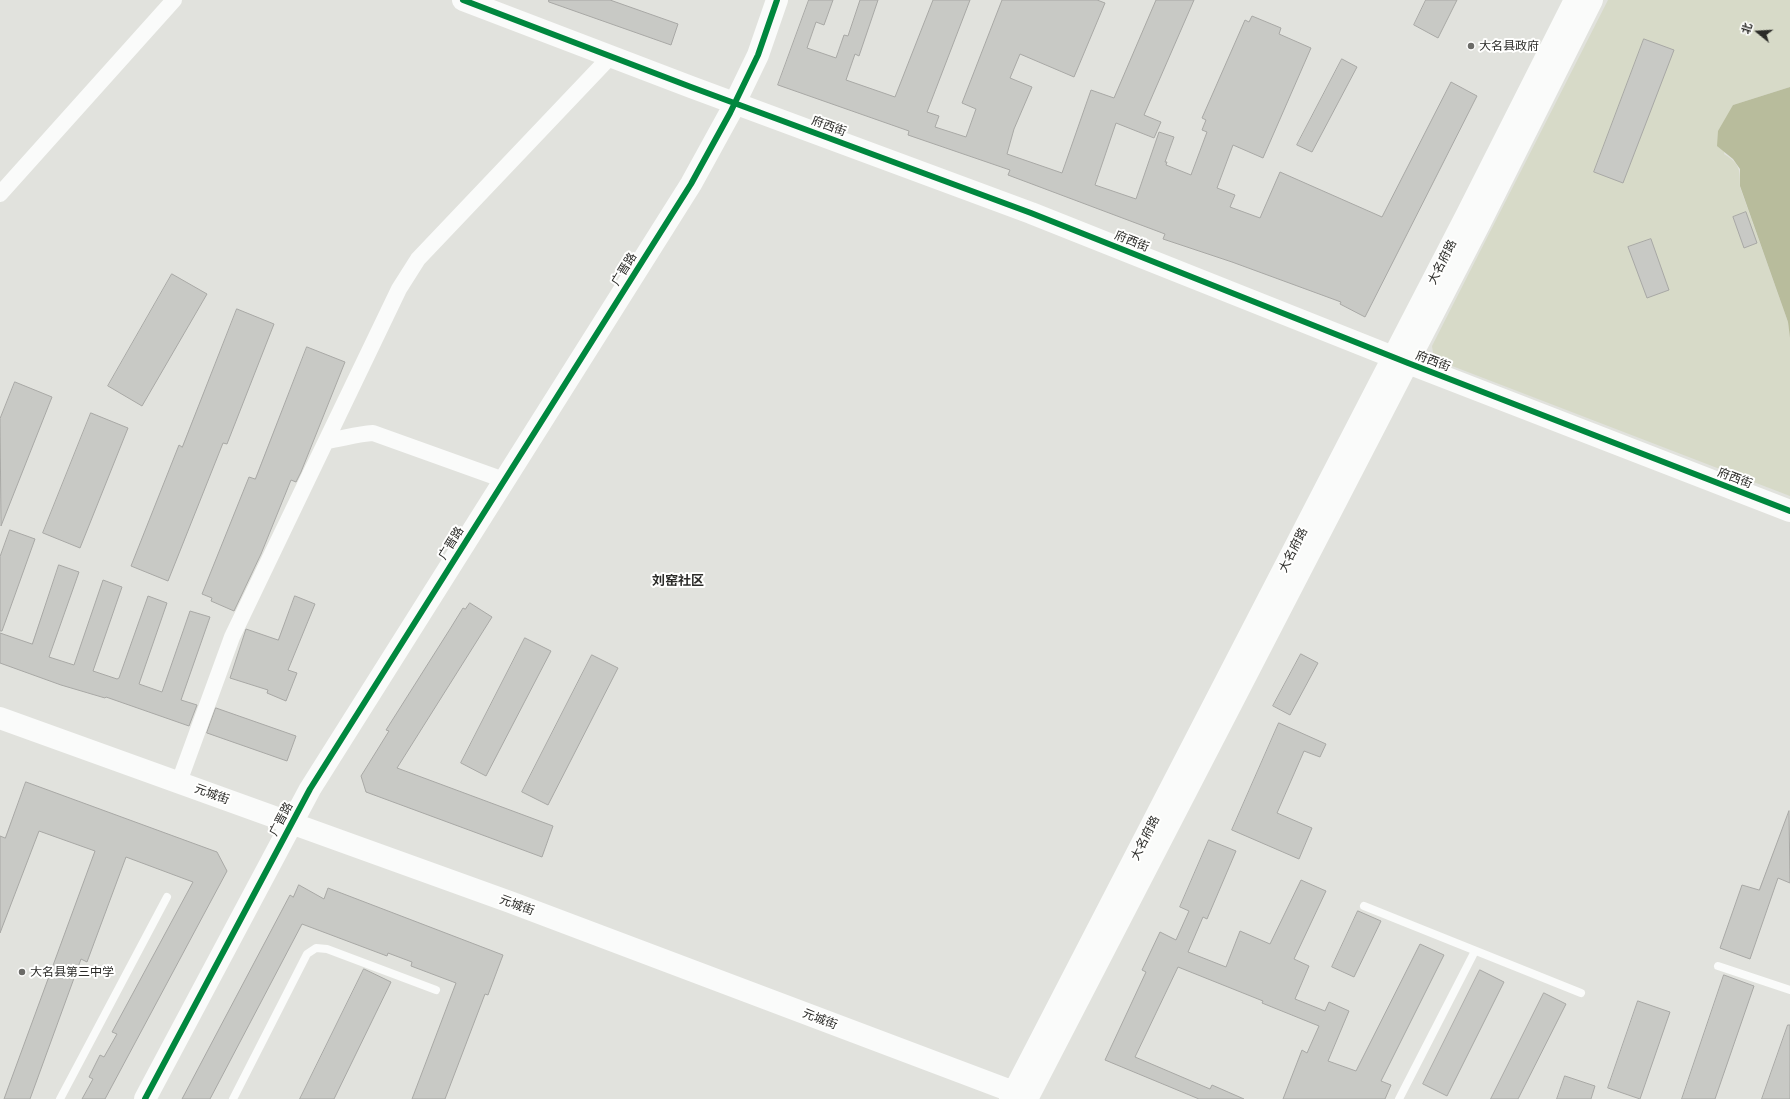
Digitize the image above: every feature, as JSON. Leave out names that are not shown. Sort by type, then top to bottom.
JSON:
[{"type":"street","points":[[0,194],[174,0]]},
{"type":"street","name":"府西街","points":[[463,0],[1031,213],[1400,360],[1790,511]]},
{"type":"street","name":"广晋路","points":[[145,1099],[310,789],[691,184],[735,103],[758,55],[777,0]]},
{"type":"street","name":"大名府路","points":[[1400,360],[1574,0]]},
{"type":"street","name":"大名府路","points":[[1022,1097],[1400,360],[1592,0]]},
{"type":"street","points":[[179,782],[232,637],[399,289],[418,259],[611,56]]},
{"type":"street","points":[[326,441],[343,439],[354,434],[373,433],[504,480]]},
{"type":"street","name":"元城街","points":[[0,718],[510,902],[1022,1097]]},
{"type":"lane","points":[[60,1099],[168,897]]},
{"type":"lane","points":[[1364,906],[1581,993]]},
{"type":"lane","points":[[233,1099],[307,954],[316,948],[326,949],[436,990]]},
{"type":"lane","points":[[1399,1099],[1475,951]]},
{"type":"lane","points":[[1718,966],[1790,990]]},
{"type":"shaded area","points":[[1608,0],[1790,0],[1790,87],[1733,105],[1724,154],[1736,164],[1738,168],[1740,187],[1788,322],[1790,338],[1790,496],[1434,359],[1432,346]]},
{"type":"shaded area","points":[[1790,87],[1790,338],[1788,322],[1740,186],[1740,169],[1733,159],[1717,146],[1718,131],[1733,105]]},
{"type":"building","points":[[549,0],[610,0],[678,24],[671,45],[549,2]]},
{"type":"building","points":[[809,0],[833,0],[824,25],[816,22],[807,48],[836,58],[844,35],[848,36],[860,0],[878,0],[859,56],[855,54],[846,80],[895,97],[933,0],[970,0],[927,112],[939,116],[935,127],[966,137],[976,109],[962,103],[1002,0],[1097,0],[1105,3],[1074,77],[1020,54],[1010,78],[1032,87],[1014,129],[1007,154],[1062,173],[1091,90],[1114,98],[1156,0],[1194,0],[1144,115],[1161,122],[1154,138],[1116,123],[1095,185],[1136,199],[1159,132],[1174,137],[1165,162],[1167,162],[1166,165],[1191,175],[1207,132],[1202,130],[1206,120],[1202,118],[1245,20],[1249,22],[1252,16],[1281,28],[1279,34],[1311,48],[1263,158],[1233,145],[1217,188],[1235,195],[1230,207],[1260,218],[1280,172],[1382,217],[1451,82],[1477,96],[1365,317],[1340,304],[1341,302],[1232,262],[1163,239],[1165,234],[1008,175],[1010,170],[908,135],[909,131],[778,85]]},
{"type":"building","points":[[1426,0],[1457,0],[1438,38],[1414,25]]},
{"type":"building","points":[[1644,39],[1674,50],[1623,183],[1594,172]]},
{"type":"building","points":[[1342,59],[1357,67],[1312,152],[1297,145]]},
{"type":"building","points":[[1746,212],[1757,243],[1744,248],[1733,217]]},
{"type":"building","points":[[1651,239],[1669,290],[1647,298],[1628,247]]},
{"type":"building","points":[[172,274],[207,294],[142,406],[108,386]]},
{"type":"building","points":[[237,309],[274,324],[227,444],[223,443],[168,581],[131,566],[179,445],[182,447]]},
{"type":"building","points":[[307,347],[345,362],[301,472],[296,482],[291,480],[261,554],[234,611],[211,601],[212,598],[202,594],[249,477],[255,479]]},
{"type":"building","points":[[15,382],[52,397],[1,526],[0,419]]},
{"type":"building","points":[[91,413],[128,428],[80,548],[43,533]]},
{"type":"building","points":[[10,530],[35,539],[2,631],[0,631],[0,557]]},
{"type":"building","points":[[59,565],[79,572],[49,657],[74,665],[103,580],[122,587],[93,671],[117,679],[119,678],[148,596],[167,603],[139,684],[162,692],[190,611],[210,617],[181,700],[197,705],[189,726],[106,697],[105,698],[61,685],[0,663],[0,633],[32,644]]},
{"type":"building","points":[[295,596],[315,604],[288,670],[297,673],[286,701],[267,693],[268,690],[230,678],[246,629],[278,640]]},
{"type":"building","points":[[470,603],[492,617],[397,768],[553,826],[542,857],[366,792],[361,776],[389,731],[386,730],[463,608],[465,609]]},
{"type":"building","points":[[525,638],[551,651],[486,776],[461,763]]},
{"type":"building","points":[[1301,654],[1318,663],[1290,715],[1273,706]]},
{"type":"building","points":[[592,655],[618,668],[548,805],[522,792]]},
{"type":"building","points":[[216,708],[296,736],[287,761],[207,733]]},
{"type":"building","points":[[1279,723],[1326,744],[1320,757],[1304,751],[1277,813],[1312,828],[1299,859],[1232,830]]},
{"type":"building","points":[[26,782],[217,852],[227,871],[105,1099],[82,1099],[93,1079],[89,1077],[100,1055],[104,1057],[117,1034],[112,1032],[193,882],[126,857],[87,962],[81,959],[30,1099],[4,1099],[95,851],[39,831],[0,933],[0,836],[5,838]]},
{"type":"building","points":[[1789,811],[1790,883],[1778,878],[1750,959],[1720,948],[1742,885],[1759,890]]},
{"type":"building","points":[[1209,840],[1236,851],[1207,919],[1203,917],[1188,952],[1226,967],[1240,931],[1270,944],[1301,880],[1326,891],[1294,959],[1309,966],[1295,999],[1325,1011],[1329,1002],[1349,1011],[1328,1061],[1356,1071],[1420,944],[1444,955],[1381,1081],[1391,1085],[1385,1099],[1283,1099],[1302,1050],[1307,1053],[1319,1026],[1262,1003],[1263,1001],[1178,967],[1135,1057],[1210,1089],[1212,1085],[1244,1099],[1199,1099],[1105,1060],[1146,972],[1142,970],[1160,932],[1176,940],[1189,911],[1180,907]]},
{"type":"building","points":[[299,885],[324,899],[328,888],[503,955],[488,995],[485,994],[445,1099],[412,1099],[456,983],[411,966],[412,962],[388,953],[387,956],[302,924],[210,1099],[182,1099],[290,895],[293,897]]},
{"type":"building","points":[[1358,911],[1381,921],[1354,977],[1332,967]]},
{"type":"building","points":[[364,969],[391,982],[334,1099],[300,1099]]},
{"type":"building","points":[[1480,970],[1504,982],[1447,1096],[1423,1084]]},
{"type":"building","points":[[1724,975],[1754,986],[1715,1099],[1682,1099]]},
{"type":"building","points":[[1544,993],[1566,1004],[1518,1099],[1491,1099]]},
{"type":"building","points":[[1638,1001],[1670,1012],[1640,1099],[1608,1088]]},
{"type":"building","points":[[1788,1025],[1790,1025],[1790,1099],[1762,1099]]},
{"type":"building","points":[[1565,1076],[1595,1086],[1591,1099],[1557,1099]]},
{"type":"cycle path","points":[[463,0],[691,87],[1031,213],[1408,363],[1790,511]]},
{"type":"cycle path","points":[[145,1099],[310,789],[691,184],[730,113],[758,55],[777,0]]},
{"type":"place","name":"大名县政府","points":[[1471,46]]},
{"type":"place","name":"大名县第三中学","points":[[22,972]]},
{"type":"district","name":"刘窑社区","points":[[678,581]]}]
